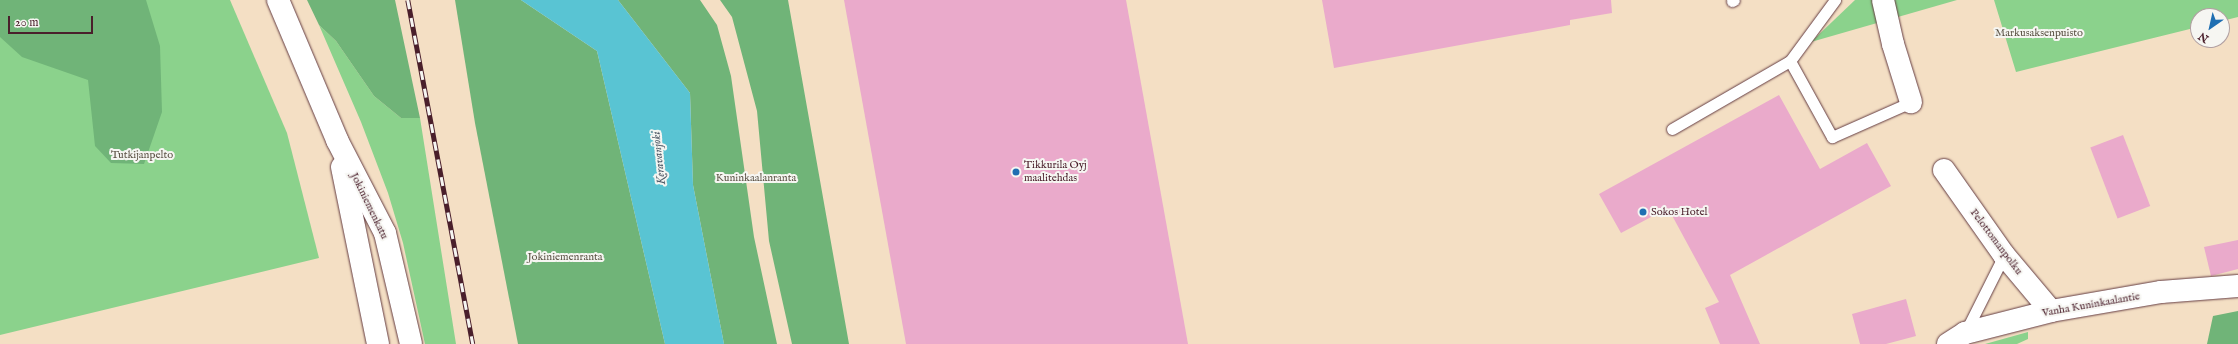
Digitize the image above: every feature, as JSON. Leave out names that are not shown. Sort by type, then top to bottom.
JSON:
[{"type":"main road","name":"Jokiniemenkatu","points":[[278,0],[337,140],[385,233],[411,344]]},
{"type":"main road","points":[[1883,0],[1893,44],[1911,102]]},
{"type":"main road","name":"Jokiniemenkatu","points":[[337,140],[378,344]]},
{"type":"main road","name":"Pelottomanpolku","points":[[1944,170],[2004,255],[2051,311]]},
{"type":"main road","name":"Vanha Kuninkaalantie","points":[[1957,338],[2051,311],[2161,292],[2238,286]]},
{"type":"lane","points":[[1672,130],[1790,61],[1835,0]]},
{"type":"lane","points":[[1790,61],[1832,137],[1911,102]]},
{"type":"lane","points":[[1957,338],[2004,255]]},
{"type":"green space","name":"Tutkijanpelto","points":[[0,0],[230,0],[287,133],[319,258],[0,335]]},
{"type":"green space","points":[[0,0],[146,0],[160,46],[162,112],[144,164],[111,163],[95,146],[88,80],[22,57],[0,37]]},
{"type":"green space","points":[[307,0],[395,0],[420,118],[401,118],[374,96],[336,41],[319,25]]},
{"type":"green space","name":"Jokiniemenranta","points":[[455,0],[521,0],[597,51],[665,344],[518,344],[475,123]]},
{"type":"green space","points":[[618,0],[700,0],[717,25],[731,76],[754,237],[777,344],[724,344],[693,185],[690,93]]},
{"type":"green space","points":[[720,0],[788,0],[849,344],[792,344],[769,241],[757,111],[732,17]]},
{"type":"green space","points":[[1855,0],[1957,0],[1811,42]]},
{"type":"green space","name":"Markusaksenpuisto","points":[[1994,0],[2238,0],[2238,17],[2230,19],[2230,8],[2190,8],[2190,29],[2016,72]]},
{"type":"green space","points":[[319,25],[336,41],[374,96],[401,118],[420,118],[456,344],[425,344],[403,243],[388,193],[361,122]]},
{"type":"green space","points":[[2238,311],[2238,344],[2207,344],[2213,316]]},
{"type":"green space","points":[[2028,332],[2028,339],[2017,344],[1985,344]]},
{"type":"water","name":"Keravanjoki","points":[[521,0],[618,0],[690,93],[693,185],[724,344],[665,344],[597,51]]},
{"type":"building","name":"Tikkurila Oyj maalitehdas","points":[[844,0],[1126,0],[1188,344],[906,344]]},
{"type":"building","points":[[1322,0],[1611,0],[1612,13],[1570,20],[1570,25],[1334,68]]},
{"type":"building","points":[[1779,95],[1820,169],[1867,143],[1891,186],[1730,275],[1760,344],[1720,344],[1705,308],[1719,302],[1668,208],[1621,233],[1599,194]]},
{"type":"building","points":[[2123,135],[2150,206],[2118,218],[2090,148]]},
{"type":"building","points":[[2238,240],[2238,269],[2211,276],[2204,247]]},
{"type":"building","points":[[1906,299],[1916,336],[1886,344],[1860,344],[1852,314]]},
{"type":"railway","points":[[408,0],[473,344]]},
{"type":"place","name":"Tikkurila Oyj maalitehdas","points":[[1016,172]]},
{"type":"place","name":"Sokos Hotel","points":[[1643,212]]},
{"type":"park label","name":"Kuninkaalanranta","points":[[756,178]]}]
